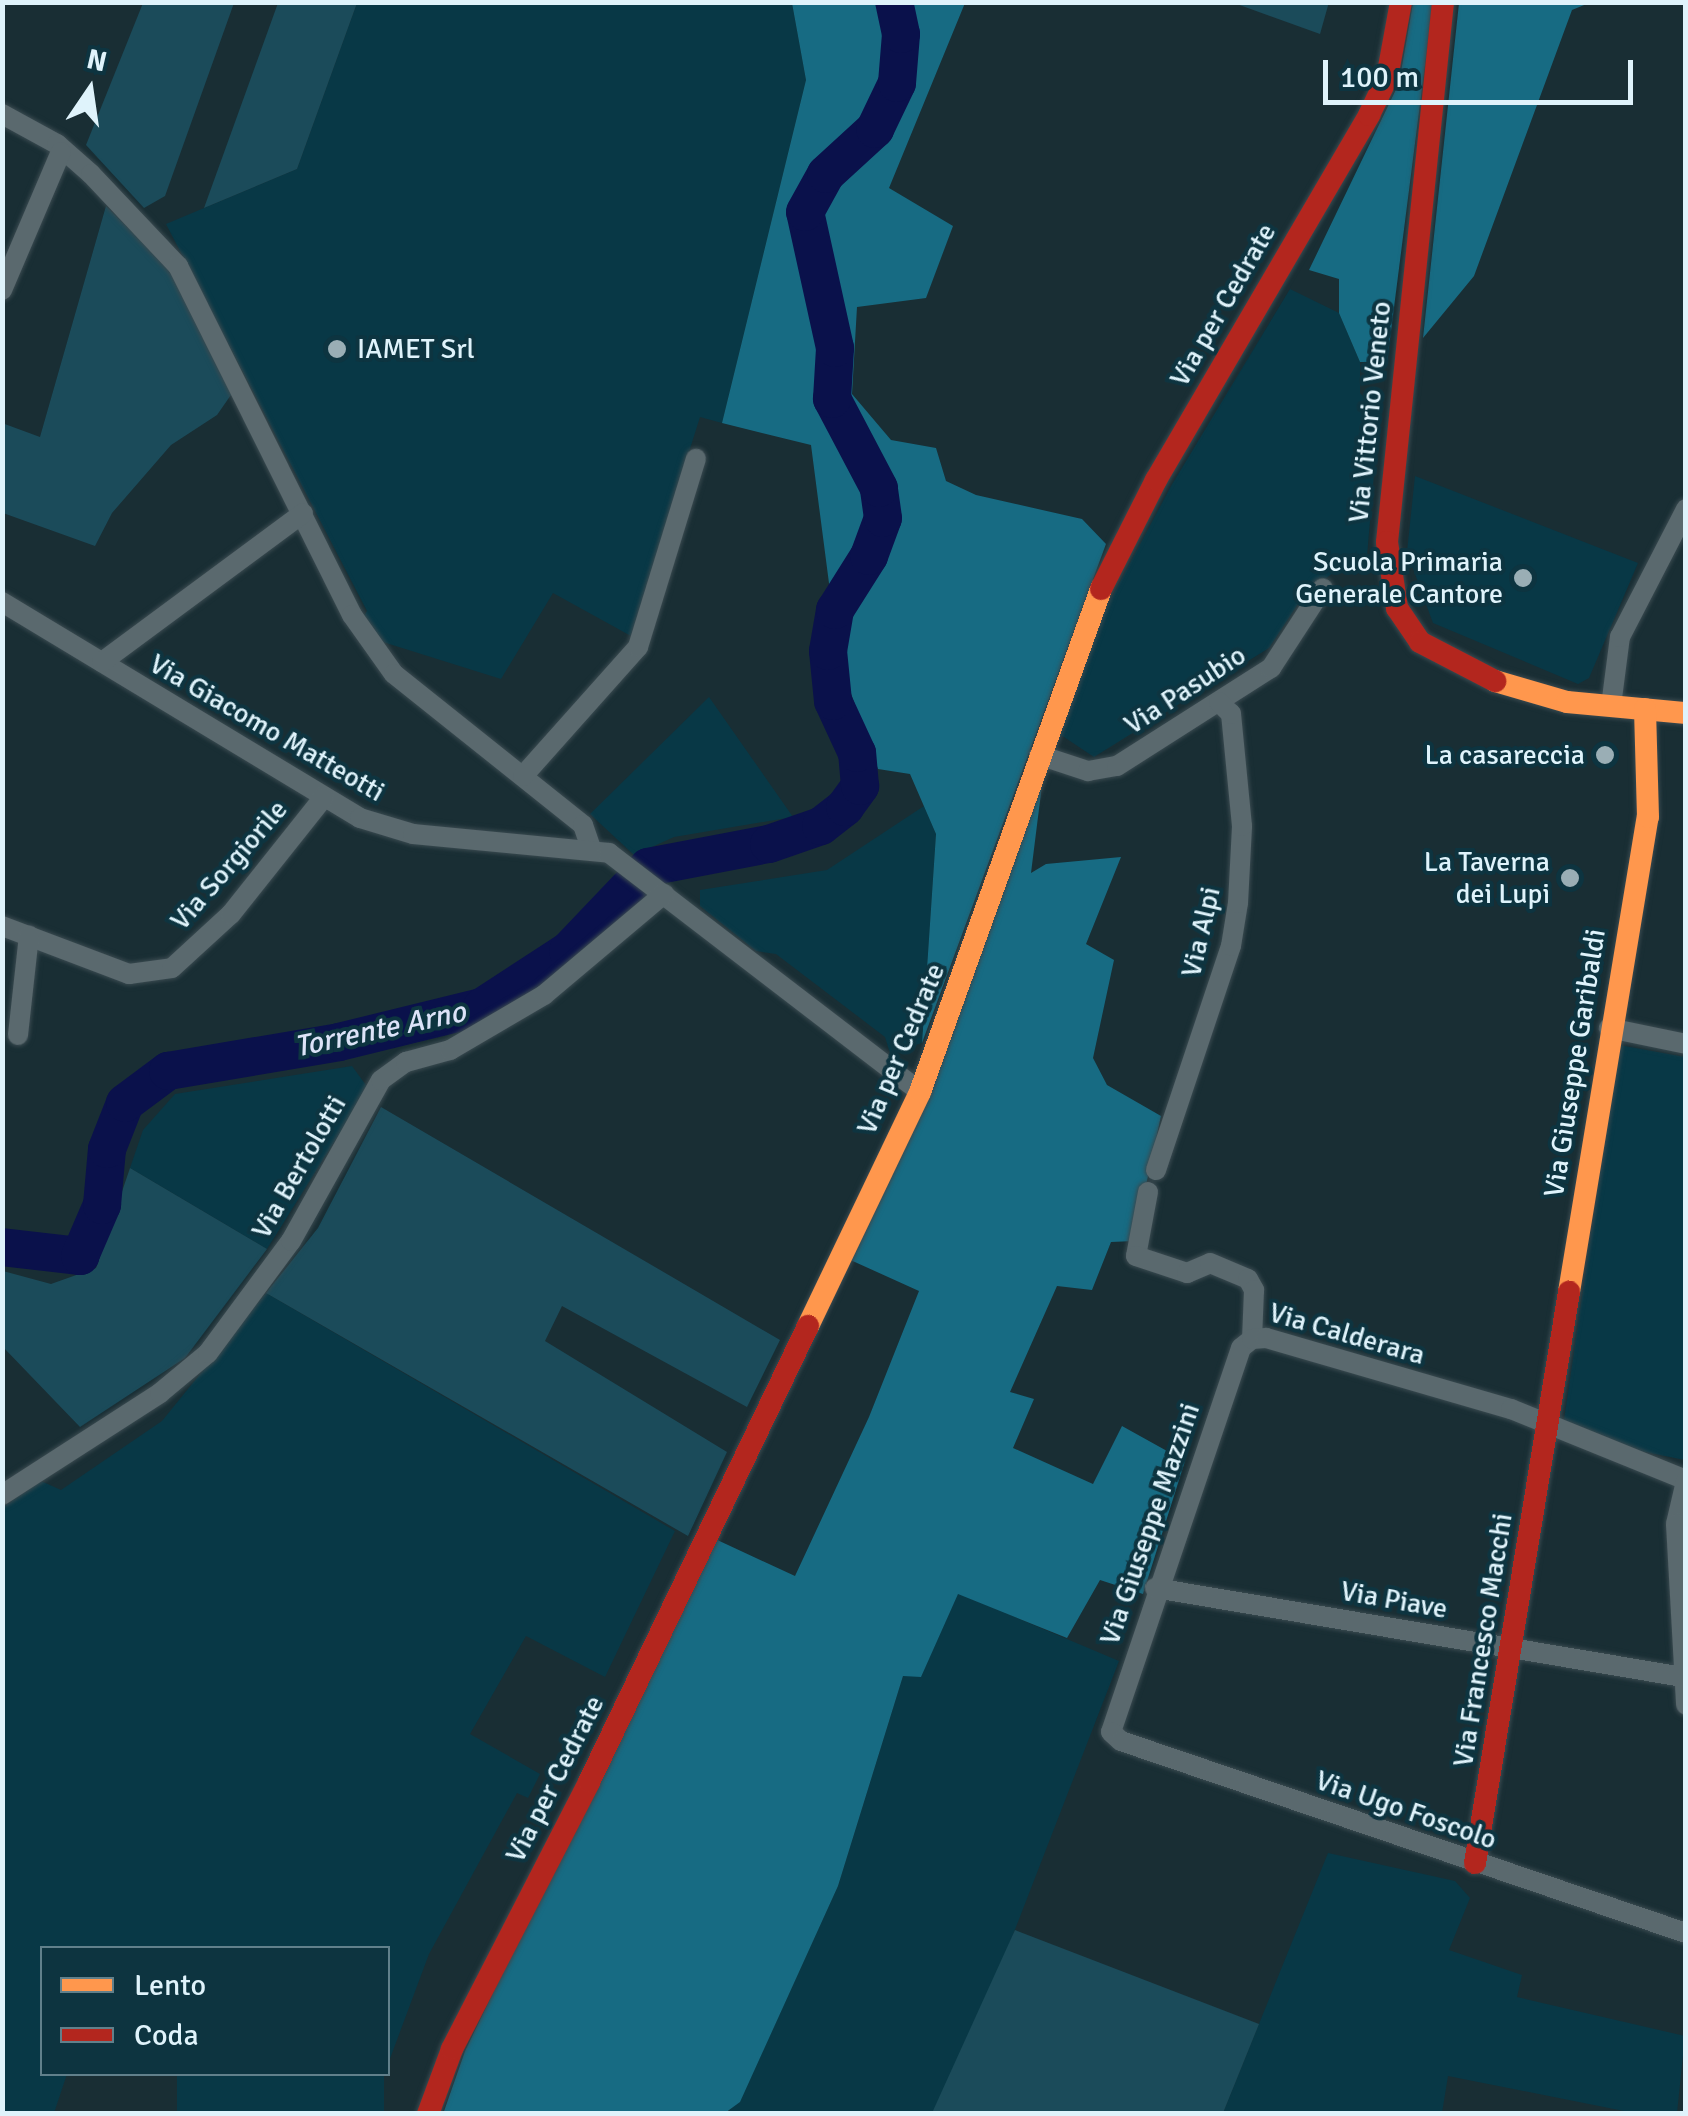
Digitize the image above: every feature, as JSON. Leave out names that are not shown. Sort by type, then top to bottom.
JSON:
[{"type":"street","name":"Via per Cedrate","points":[[428,2114],[452,2049],[589,1782],[920,1092],[1092,606],[1156,480],[1369,115],[1386,78],[1401,2]]},
{"type":"street","name":"Via Vittorio Veneto","points":[[1443,2],[1386,542],[1391,586],[1407,627],[1442,658],[1567,702],[1686,713]]},
{"type":"street","points":[[2,114],[92,174],[178,266],[352,616],[394,674],[583,825],[590,848]]},
{"type":"street","points":[[2,290],[60,152]]},
{"type":"street","points":[[523,776],[638,647],[696,458]]},
{"type":"street","points":[[1610,706],[1620,637],[1686,509]]},
{"type":"street","points":[[102,662],[303,514]]},
{"type":"street","name":"Via Pasubio","points":[[1040,755],[1102,772],[1271,668],[1322,588]]},
{"type":"street","name":"Via Giacomo Matteotti","points":[[2,602],[360,818],[412,834],[590,848],[624,862],[920,1092]]},
{"type":"street","name":"Via Alpi","points":[[1156,1170],[1231,946],[1238,903],[1242,826],[1231,714],[1220,702]]},
{"type":"street","name":"Via Giuseppe Garibaldi","points":[[1548,1426],[1609,1028],[1648,817],[1645,709]]},
{"type":"street","name":"Via Sorgiorile","points":[[2,926],[129,974],[172,968],[230,914],[324,797]]},
{"type":"street","name":"Via Bertolotti","points":[[2,1494],[160,1393],[208,1353],[291,1241],[381,1080],[406,1062],[450,1050],[544,995],[659,890]]},
{"type":"street","points":[[18,1035],[29,936]]},
{"type":"street","points":[[1609,1028],[1686,1044]]},
{"type":"street","name":"Via Calderara","points":[[1148,1192],[1136,1256],[1187,1273],[1210,1263],[1248,1279],[1254,1290],[1252,1340],[1266,1338],[1511,1409],[1548,1426]]},
{"type":"street","name":"Via Giuseppe Mazzini","points":[[1111,1732],[1155,1588],[1241,1348],[1252,1340]]},
{"type":"street","points":[[1548,1426],[1686,1480],[1676,1524],[1686,1705]]},
{"type":"street","name":"Via Francesco Macchi","points":[[1475,1864],[1548,1426]]},
{"type":"street","name":"Via Piave","points":[[1155,1588],[1683,1677]]},
{"type":"street","name":"Via Ugo Foscolo","points":[[1111,1732],[1122,1741],[1686,1934]]},
{"type":"shaded area","points":[[1329,2],[1320,34],[1234,3]]},
{"type":"shaded area","points":[[143,3],[234,3],[165,196],[144,208],[86,145]]},
{"type":"shaded area","points":[[278,3],[357,3],[297,169],[204,208]]},
{"type":"shaded area","points":[[357,3],[792,3],[806,80],[722,423],[700,417],[631,636],[553,593],[501,679],[383,642],[361,621],[367,611],[166,224],[297,169]]},
{"type":"shaded area","points":[[792,3],[965,3],[889,188],[953,226],[926,298],[857,307],[852,394],[891,440],[936,448],[946,481],[976,495],[1082,519],[1106,544],[922,1043],[936,834],[910,774],[878,769],[839,660],[811,445],[722,423],[806,80]]},
{"type":"shaded area","points":[[1413,3],[1433,3],[1387,362],[1360,362],[1339,313],[1339,279],[1309,270],[1399,83]]},
{"type":"shaded area","points":[[1459,3],[1589,3],[1572,10],[1474,276],[1423,338]]},
{"type":"shaded area","points":[[106,206],[172,271],[233,392],[217,415],[171,445],[112,513],[95,546],[3,513],[2,423],[40,437]]},
{"type":"shaded area","points":[[1290,289],[1339,313],[1360,362],[1360,393],[1379,415],[1366,568],[1335,571],[1302,598],[1269,648],[1094,757],[1058,733],[1103,614],[1171,486]]},
{"type":"shaded area","name":"Scuola Primaria Generale Cantore","points":[[1415,476],[1638,563],[1589,678],[1578,684],[1433,623],[1407,552]]},
{"type":"shaded area","points":[[709,697],[793,817],[674,837],[634,855],[590,814]]},
{"type":"shaded area","points":[[1042,785],[1031,873],[1046,864],[1121,857],[1086,944],[1114,960],[1093,1058],[1107,1085],[1161,1116],[1134,1241],[1111,1242],[1092,1290],[1057,1286],[1010,1392],[1034,1399],[1013,1448],[1093,1484],[1122,1426],[1185,1461],[1143,1594],[1100,1580],[1067,1638],[958,1594],[921,1677],[903,1676],[838,1886],[740,2102],[725,2113],[443,2114],[465,2051],[713,1538],[795,1576],[869,1417],[919,1291],[846,1258],[926,1100]]},
{"type":"shaded area","points":[[924,806],[936,834],[922,1043],[890,1053],[885,1037],[776,954],[756,951],[700,906],[700,890],[827,870]]},
{"type":"shaded area","points":[[1619,1045],[1685,1057],[1685,1460],[1640,1451],[1564,1420]]},
{"type":"shaded area","points":[[352,1066],[368,1088],[267,1249],[130,1168],[143,1130],[175,1094]]},
{"type":"shaded area","points":[[381,1107],[780,1340],[747,1407],[562,1306],[545,1341],[727,1452],[688,1536],[266,1293],[318,1228]]},
{"type":"shaded area","points":[[130,1168],[267,1249],[185,1358],[80,1427],[3,1347],[3,1271],[51,1284],[96,1268]]},
{"type":"shaded area","points":[[266,1293],[675,1531],[605,1677],[526,1636],[470,1734],[540,1774],[528,1798],[517,1793],[429,1954],[390,2059],[390,1946],[40,1946],[40,2076],[66,2076],[54,2113],[3,2114],[3,1507],[41,1481],[61,1490],[162,1421]]},
{"type":"shaded area","points":[[958,1593],[1119,1661],[985,2007],[932,2114],[725,2114],[740,2101],[838,1886],[903,1676],[921,1676]]},
{"type":"shaded area","points":[[1328,1853],[1455,1881],[1470,1898],[1449,1950],[1522,1975],[1517,1997],[1685,2036],[1677,2113],[1634,2113],[1448,2076],[1442,2113],[1223,2113]]},
{"type":"shaded area","points":[[1015,1930],[1259,2024],[1223,2113],[932,2113]]},
{"type":"shaded area","points":[[177,2076],[384,2076],[384,2114],[177,2114]]},
{"type":"waterway","name":"Torrente Arno","points":[[2,1247],[80,1256],[102,1205],[107,1149],[125,1103],[168,1071],[339,1042],[482,1007],[568,951],[648,867],[769,844],[821,826],[845,807],[860,786],[857,753],[833,701],[828,651],[835,610],[869,556],[883,518],[879,488],[832,399],[835,348],[805,212],[826,174],[875,129],[897,83],[901,34],[894,2]]},
{"type":"traffic: slow","points":[[808,1326],[920,1092],[1101,589]]},
{"type":"traffic: slow","points":[[1495,681],[1567,702],[1686,713]]},
{"type":"traffic: slow","points":[[1569,1292],[1648,817],[1645,709]]},
{"type":"traffic: jam","points":[[1101,589],[1156,480],[1369,115],[1387,78],[1401,2]]},
{"type":"traffic: jam","points":[[1443,2],[1387,542],[1397,608],[1420,642],[1495,681]]},
{"type":"traffic: jam","points":[[1475,1863],[1569,1292]]},
{"type":"traffic: jam","points":[[428,2114],[452,2049],[589,1782],[808,1326]]},
{"type":"place","name":"IAMET Srl","points":[[337,349]]},
{"type":"place","name":"Scuola Primaria Generale Cantore","points":[[1523,578]]},
{"type":"place","name":"La casareccia","points":[[1605,755]]},
{"type":"place","name":"La Taverna dei Lupi","points":[[1570,878]]}]
